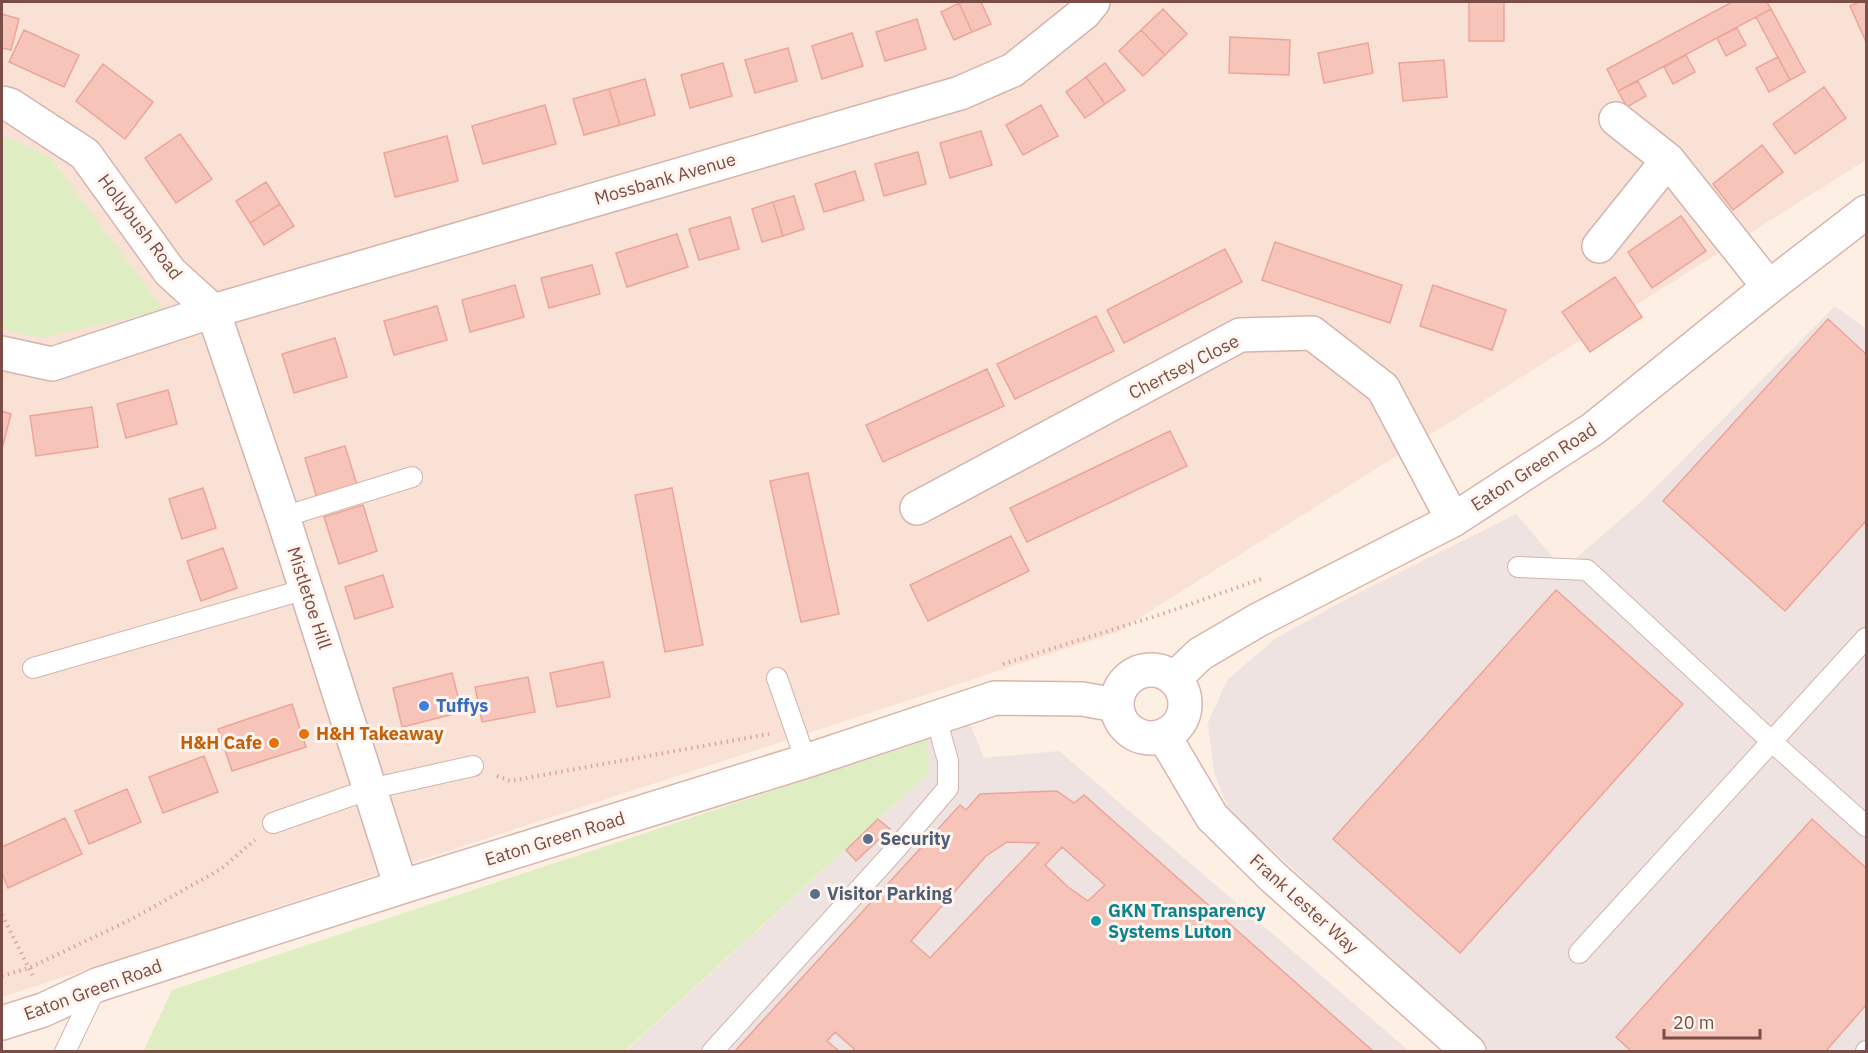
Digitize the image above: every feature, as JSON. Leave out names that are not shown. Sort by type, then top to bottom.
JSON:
[{"type":"street","name":"Mossbank Avenue","points":[[213,311],[960,93],[1013,70],[1084,13],[1093,2]]},
{"type":"street","name":"Hollybush Road","points":[[2,102],[85,154],[170,272],[213,311]]},
{"type":"street","points":[[1616,119],[1668,160],[1769,287]]},
{"type":"street","points":[[1599,246],[1668,160]]},
{"type":"street","name":"Eaton Green Road","points":[[1174,679],[1200,654],[1258,620],[1453,520],[1593,429],[1866,212]]},
{"type":"street","points":[[2,353],[52,364],[213,311]]},
{"type":"street","name":"Mistletoe Hill","points":[[213,311],[283,517],[400,887]]},
{"type":"street","name":"Chertsey Close","points":[[917,508],[1240,335],[1312,333],[1383,388],[1453,520]]},
{"type":"street","points":[[1153,670],[1174,679],[1185,699],[1181,721],[1174,730],[1164,736],[1154,738],[1143,738],[1133,734],[1119,719],[1116,705],[1117,696],[1130,677],[1153,670]]},
{"type":"street","name":"Eaton Green Road","points":[[2,1023],[43,1010],[96,985],[400,887],[806,761],[995,698],[1082,699],[1116,705]]},
{"type":"street","name":"Frank Lester Way","points":[[1164,736],[1212,817],[1274,878],[1469,1052]]},
{"type":"lane","points":[[283,517],[412,477]]},
{"type":"lane","points":[[1518,567],[1587,570],[1866,826]]},
{"type":"lane","points":[[33,668],[306,589]]},
{"type":"lane","points":[[1579,953],[1866,638]]},
{"type":"lane","points":[[777,678],[806,761]]},
{"type":"lane","points":[[712,1052],[948,788],[948,761],[936,718]]},
{"type":"lane","points":[[273,824],[370,789],[473,766]]},
{"type":"lane","points":[[64,1052],[96,985]]},
{"type":"path","points":[[999,665],[1159,615],[1271,576]]},
{"type":"path","points":[[473,766],[510,781],[795,729]]},
{"type":"path","points":[[2,976],[29,968],[130,920],[221,869],[273,824]]},
{"type":"path","points":[[2,915],[37,984],[43,1010]]},
{"type":"shaded area","points":[[2,2],[1866,2],[1866,160],[1117,632],[2,997]]},
{"type":"shaded area","points":[[1835,306],[1866,329],[1866,1051],[1489,1051],[1229,810],[1214,772],[1208,722],[1228,679],[1276,638],[1356,594],[1516,514],[1563,569],[1641,502]]},
{"type":"shaded area","name":"GKN Transparency Systems Luton","points":[[969,722],[984,758],[1059,751],[1409,1051],[625,1052],[929,773],[928,739]]},
{"type":"green space","points":[[2,135],[50,157],[164,310],[41,338],[2,329]]},
{"type":"green space","points":[[928,739],[929,773],[625,1051],[143,1052],[172,990]]},
{"type":"building","points":[[981,2],[991,24],[972,32],[959,3]]},
{"type":"building","points":[[1469,2],[1504,2],[1504,41],[1469,41]]},
{"type":"building","points":[[1732,2],[1767,2],[1771,9],[1618,91],[1607,69]]},
{"type":"building","points":[[1866,2],[1866,42],[1850,6]]},
{"type":"building","points":[[959,3],[972,32],[954,40],[941,12]]},
{"type":"building","points":[[1163,9],[1187,34],[1165,55],[1141,30]]},
{"type":"building","points":[[1771,9],[1805,72],[1790,80],[1756,17]]},
{"type":"building","points":[[2,14],[19,19],[11,50],[2,48]]},
{"type":"building","points":[[917,19],[926,49],[885,61],[876,32]]},
{"type":"building","points":[[1737,28],[1746,45],[1726,56],[1717,38]]},
{"type":"building","points":[[24,30],[79,55],[64,87],[9,62]]},
{"type":"building","points":[[1141,30],[1165,55],[1143,76],[1119,51]]},
{"type":"building","points":[[852,33],[863,66],[822,79],[812,46]]},
{"type":"building","points":[[1230,37],[1290,40],[1289,75],[1229,73]]},
{"type":"building","points":[[1368,43],[1373,73],[1324,83],[1318,53]]},
{"type":"building","points":[[788,48],[797,81],[755,93],[745,60]]},
{"type":"building","points":[[1686,55],[1695,72],[1673,84],[1664,67]]},
{"type":"building","points":[[1778,57],[1790,80],[1769,92],[1756,68]]},
{"type":"building","points":[[1444,60],[1447,97],[1403,101],[1399,63]]},
{"type":"building","points":[[723,63],[732,96],[690,108],[681,75]]},
{"type":"building","points":[[1105,63],[1125,90],[1105,104],[1086,77]]},
{"type":"building","points":[[103,64],[153,102],[125,139],[76,101]]},
{"type":"building","points":[[1086,77],[1105,104],[1085,118],[1066,92]]},
{"type":"building","points":[[645,79],[655,115],[620,125],[609,89]]},
{"type":"building","points":[[1638,81],[1646,96],[1627,107],[1618,91]]},
{"type":"building","points":[[1824,87],[1846,118],[1795,154],[1773,124]]},
{"type":"building","points":[[609,89],[620,125],[584,135],[573,99]]},
{"type":"building","points":[[545,105],[556,144],[483,164],[472,126]]},
{"type":"building","points":[[1041,105],[1058,136],[1023,155],[1006,125]]},
{"type":"building","points":[[981,131],[992,165],[950,178],[940,143]]},
{"type":"building","points":[[180,134],[212,179],[176,203],[145,158]]},
{"type":"building","points":[[447,136],[458,181],[395,197],[384,153]]},
{"type":"building","points":[[1762,145],[1783,172],[1733,210],[1713,184]]},
{"type":"building","points":[[918,152],[926,184],[884,196],[875,164]]},
{"type":"building","points":[[855,171],[864,200],[824,212],[815,184]]},
{"type":"building","points":[[266,182],[280,204],[250,223],[236,201]]},
{"type":"building","points":[[794,196],[804,229],[783,236],[773,202]]},
{"type":"building","points":[[773,202],[783,236],[762,242],[752,209]]},
{"type":"building","points":[[280,204],[294,226],[264,245],[250,223]]},
{"type":"building","points":[[1681,216],[1706,251],[1652,288],[1628,252]]},
{"type":"building","points":[[730,217],[739,249],[699,260],[689,229]]},
{"type":"building","points":[[677,234],[688,267],[627,287],[616,253]]},
{"type":"building","points":[[1275,242],[1402,285],[1390,323],[1262,280]]},
{"type":"building","points":[[1225,249],[1242,282],[1124,343],[1107,310]]},
{"type":"building","points":[[592,265],[600,294],[549,308],[541,278]]},
{"type":"building","points":[[1615,277],[1642,317],[1590,352],[1562,312]]},
{"type":"building","points":[[515,285],[524,317],[470,332],[462,300]]},
{"type":"building","points":[[1433,285],[1506,310],[1492,350],[1420,326]]},
{"type":"building","points":[[437,306],[447,340],[394,355],[384,321]]},
{"type":"building","points":[[1096,316],[1114,351],[1015,399],[997,364]]},
{"type":"building","points":[[1828,319],[1866,354],[1866,521],[1785,611],[1663,501]]},
{"type":"building","points":[[335,338],[347,377],[294,393],[282,354]]},
{"type":"building","points":[[987,369],[1004,406],[883,462],[866,425]]},
{"type":"building","points":[[168,390],[177,424],[126,438],[117,404]]},
{"type":"building","points":[[92,407],[98,447],[36,456],[30,416]]},
{"type":"building","points":[[2,411],[11,414],[2,449]]},
{"type":"building","points":[[1170,431],[1187,466],[1027,542],[1010,508]]},
{"type":"building","points":[[345,446],[357,485],[317,498],[305,458]]},
{"type":"building","points":[[808,473],[839,614],[801,622],[770,481]]},
{"type":"building","points":[[203,488],[216,528],[182,539],[169,499]]},
{"type":"building","points":[[672,488],[703,645],[665,652],[635,495]]},
{"type":"building","points":[[363,505],[377,551],[339,564],[324,517]]},
{"type":"building","points":[[1011,536],[1029,571],[928,621],[910,585]]},
{"type":"building","points":[[223,548],[237,588],[201,601],[187,561]]},
{"type":"building","points":[[383,575],[393,607],[355,619],[345,587]]},
{"type":"building","points":[[1556,590],[1683,704],[1460,953],[1333,839]]},
{"type":"building","points":[[603,662],[610,697],[557,707],[550,673]]},
{"type":"building","points":[[452,673],[462,712],[402,727],[393,688]]},
{"type":"building","points":[[528,677],[535,712],[482,722],[475,687]]},
{"type":"building","points":[[292,704],[306,747],[232,771],[218,729]]},
{"type":"building","points":[[204,756],[218,792],[163,813],[149,777]]},
{"type":"building","points":[[127,789],[141,822],[89,844],[75,811]]},
{"type":"building","name":"GKN Transparency Systems Luton","points":[[1057,791],[1074,803],[1084,795],[1374,1052],[851,1052],[854,1049],[835,1032],[827,1041],[840,1052],[734,1052],[960,805],[966,810],[980,794]],"holes":[[[1007,842],[1039,843],[930,958],[911,941],[986,856]],[[1062,847],[1105,885],[1088,901],[1068,887],[1045,865]]]},
{"type":"building","points":[[65,818],[82,854],[8,888],[2,873],[2,847]]},
{"type":"building","name":"Security","points":[[878,819],[890,829],[856,861],[846,850]]},
{"type":"building","points":[[1812,819],[1866,868],[1866,1005],[1825,1052],[1632,1052],[1616,1037]]},
{"type":"place","name":"Tuffys","points":[[424,706]]},
{"type":"place","name":"H&H Takeaway","points":[[304,734]]},
{"type":"place","name":"H&H Cafe","points":[[274,743]]},
{"type":"place","name":"Security","points":[[868,839]]},
{"type":"place","name":"Visitor Parking","points":[[815,894]]},
{"type":"place","name":"GKN Transparency Systems Luton","points":[[1096,921]]}]
